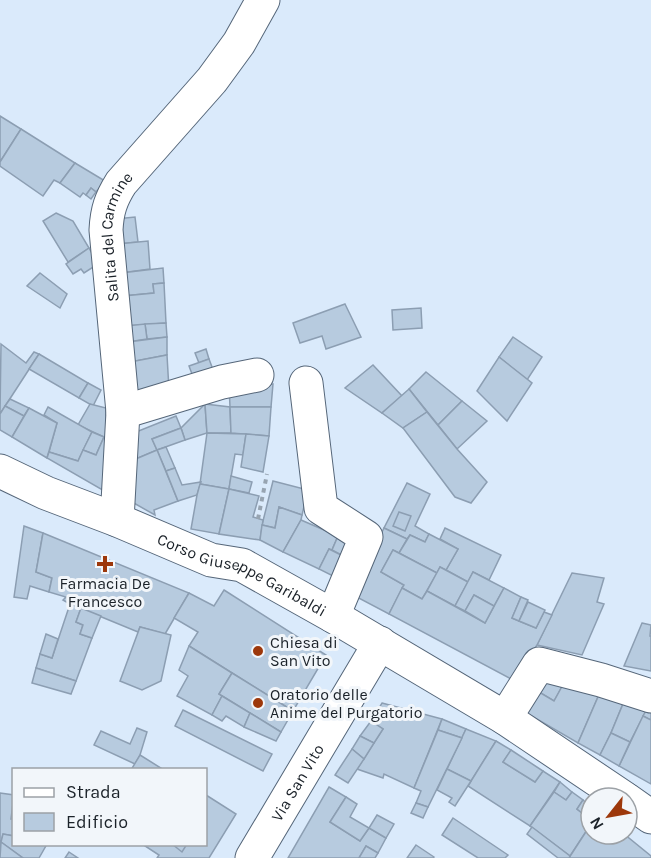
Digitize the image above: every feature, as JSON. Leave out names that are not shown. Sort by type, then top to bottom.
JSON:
[{"type":"street","name":"Salita del Carmine","points":[[117,520],[123,412],[106,230],[107,214],[112,197],[122,183],[212,80],[238,43],[263,0]]},
{"type":"street","points":[[123,412],[222,382],[257,375]]},
{"type":"street","points":[[306,383],[321,508],[366,537],[333,616]]},
{"type":"street","name":"Corso Giuseppe Garibaldi","points":[[0,471],[46,493],[211,560],[242,565],[380,643],[505,718],[607,786]]},
{"type":"street","name":"Via San Vito","points":[[252,858],[380,643]]},
{"type":"street","points":[[505,718],[540,664],[651,696]]},
{"type":"path","points":[[258,519],[267,474]]},
{"type":"building","points":[[0,116],[21,129],[0,162]]},
{"type":"building","points":[[21,129],[75,163],[60,183],[54,180],[43,196],[0,166],[0,162]]},
{"type":"building","points":[[75,163],[105,181],[96,192],[91,188],[86,195],[83,193],[80,197],[60,183]]},
{"type":"building","points":[[91,188],[96,192],[91,199],[86,195]]},
{"type":"building","points":[[56,213],[73,221],[89,248],[68,262],[43,221]]},
{"type":"building","points":[[135,217],[138,242],[118,244],[116,219]]},
{"type":"building","points":[[148,241],[150,269],[121,273],[118,244]]},
{"type":"building","points":[[89,248],[98,264],[84,273],[81,269],[73,274],[66,264]]},
{"type":"building","points":[[163,268],[164,283],[153,284],[154,293],[123,296],[121,273]]},
{"type":"building","points":[[40,273],[67,294],[60,308],[27,286]]},
{"type":"building","points":[[164,283],[166,323],[126,326],[123,296],[154,293],[153,284]]},
{"type":"building","points":[[345,304],[361,337],[326,349],[322,336],[300,343],[293,323]]},
{"type":"building","points":[[421,308],[422,328],[393,330],[392,310]]},
{"type":"building","points":[[166,323],[167,337],[147,339],[145,324]]},
{"type":"building","points":[[145,324],[147,339],[128,342],[126,326]]},
{"type":"building","points":[[167,337],[167,355],[130,362],[128,342]]},
{"type":"building","points":[[513,337],[542,357],[527,380],[499,357]]},
{"type":"building","points":[[1,344],[26,363],[34,352],[39,354],[0,414]]},
{"type":"building","points":[[206,349],[209,359],[199,363],[195,353]]},
{"type":"building","points":[[39,354],[88,383],[79,398],[29,369]]},
{"type":"building","points":[[167,355],[169,390],[134,398],[130,362]]},
{"type":"building","points":[[499,357],[532,383],[507,421],[477,391]]},
{"type":"building","points":[[209,359],[215,375],[195,382],[189,366]]},
{"type":"building","points":[[373,365],[402,396],[382,413],[345,388]]},
{"type":"building","points":[[426,372],[462,401],[438,425],[409,389]]},
{"type":"building","points":[[88,383],[101,390],[93,406],[79,398]]},
{"type":"building","points":[[273,384],[271,407],[230,407],[229,385]]},
{"type":"building","points":[[409,389],[427,412],[403,428],[382,413]]},
{"type":"building","points":[[10,399],[29,408],[24,416],[5,406]]},
{"type":"building","points":[[462,401],[487,421],[457,449],[438,425]]},
{"type":"building","points":[[90,404],[106,408],[106,438],[78,425]]},
{"type":"building","points":[[205,404],[207,433],[185,440],[181,428]]},
{"type":"building","points":[[205,404],[230,407],[231,433],[207,433]]},
{"type":"building","points":[[5,406],[24,416],[12,437],[0,430],[0,414]]},
{"type":"building","points":[[48,407],[92,432],[78,461],[49,452],[57,423],[44,415]]},
{"type":"building","points":[[230,407],[271,407],[269,436],[231,433]]},
{"type":"building","points":[[29,408],[57,423],[47,458],[12,437]]},
{"type":"building","points":[[427,412],[487,482],[471,503],[455,497],[403,428]]},
{"type":"building","points":[[176,416],[181,428],[152,439],[157,450],[131,461],[131,434]]},
{"type":"building","points":[[181,428],[185,440],[157,450],[152,439]]},
{"type":"building","points":[[92,432],[104,437],[96,455],[83,450]]},
{"type":"building","points":[[207,433],[246,434],[243,455],[235,454],[229,489],[200,484]]},
{"type":"building","points":[[246,434],[269,436],[263,472],[241,467]]},
{"type":"building","points":[[104,437],[106,438],[106,492],[47,458],[49,452],[78,461],[83,450],[96,455]]},
{"type":"building","points":[[166,447],[175,468],[166,471],[157,450]]},
{"type":"building","points":[[157,450],[178,501],[154,510],[155,515],[132,502],[131,461]]},
{"type":"building","points":[[175,468],[182,485],[201,482],[197,495],[178,501],[166,471]]},
{"type":"building","points":[[231,476],[252,482],[249,493],[229,489]]},
{"type":"building","points":[[273,481],[308,490],[302,515],[279,507],[275,528],[262,525]]},
{"type":"building","points":[[407,483],[430,494],[415,526],[429,534],[425,542],[410,535],[407,539],[384,528]]},
{"type":"building","points":[[200,484],[229,489],[219,534],[191,529]]},
{"type":"building","points":[[229,489],[259,496],[253,517],[263,520],[260,540],[219,534]]},
{"type":"building","points":[[279,507],[302,515],[283,552],[260,540],[262,525],[275,528]]},
{"type":"building","points":[[399,512],[411,516],[405,531],[393,526]]},
{"type":"building","points":[[301,520],[338,536],[319,569],[283,552]]},
{"type":"building","points":[[24,526],[43,533],[36,572],[52,578],[49,592],[30,586],[27,599],[14,597]]},
{"type":"building","points":[[384,528],[407,539],[399,553],[393,550],[381,572],[404,585],[389,614],[351,594]]},
{"type":"building","points":[[445,528],[501,555],[489,580],[473,572],[468,582],[446,570],[458,549],[440,539]]},
{"type":"building","points":[[43,533],[189,593],[165,634],[140,627],[138,632],[70,604],[63,600],[66,597],[49,592],[52,578],[36,572]]},
{"type":"building","points":[[429,534],[458,549],[446,570],[440,567],[437,573],[399,553],[410,535],[425,542]]},
{"type":"building","points":[[338,536],[349,542],[347,558],[332,550]]},
{"type":"building","points":[[329,549],[347,558],[337,578],[319,569]]},
{"type":"building","points":[[393,550],[437,573],[422,599],[402,588],[404,585],[381,572]]},
{"type":"building","points":[[440,567],[468,582],[455,606],[427,591]]},
{"type":"building","points":[[473,572],[504,588],[494,606],[474,595],[465,611],[455,606]]},
{"type":"building","points":[[572,573],[604,578],[597,602],[604,604],[582,655],[537,645]]},
{"type":"building","points":[[402,588],[422,599],[427,591],[485,623],[504,588],[521,597],[512,618],[536,628],[544,612],[552,615],[515,681],[389,614]]},
{"type":"building","name":"Chiesa di San Vito","points":[[224,590],[326,655],[293,711],[189,646],[198,632],[174,618],[189,593],[214,606]]},
{"type":"building","points":[[474,595],[494,606],[485,623],[465,611]]},
{"type":"building","points":[[521,597],[528,600],[519,621],[512,618]]},
{"type":"building","points":[[528,602],[545,610],[536,628],[519,621]]},
{"type":"building","points":[[70,604],[81,608],[76,622],[83,625],[80,634],[92,638],[76,681],[36,668],[40,654],[52,658]]},
{"type":"building","points":[[81,608],[101,616],[92,638],[80,634],[83,625],[76,622]]},
{"type":"building","points":[[642,623],[651,625],[651,671],[624,666]]},
{"type":"building","points":[[140,627],[171,635],[161,681],[142,690],[120,681]]},
{"type":"building","points":[[46,634],[58,639],[52,658],[40,654]]},
{"type":"building","points":[[189,646],[232,673],[219,694],[222,696],[212,715],[177,696],[188,676],[179,670]]},
{"type":"building","points":[[36,668],[76,681],[71,694],[32,683]]},
{"type":"building","name":"Oratorio delle Anime del Purgatorio","points":[[232,673],[293,711],[281,732],[219,694]]},
{"type":"building","points":[[541,674],[565,681],[554,701],[534,689]]},
{"type":"building","points":[[565,681],[601,690],[578,743],[523,711],[534,689],[554,701]]},
{"type":"building","points":[[601,690],[625,699],[600,755],[578,743]]},
{"type":"building","points":[[222,696],[250,713],[244,727],[226,716],[222,721],[212,715]]},
{"type":"building","points":[[625,699],[647,709],[630,742],[611,733]]},
{"type":"building","points":[[382,703],[442,719],[414,788],[384,774],[383,778],[357,769],[383,729],[371,721]]},
{"type":"building","points":[[647,709],[651,710],[651,720],[643,716]]},
{"type":"building","points":[[183,710],[272,754],[263,771],[175,726]]},
{"type":"building","points":[[250,713],[281,732],[276,741],[244,727]]},
{"type":"building","points":[[643,716],[651,720],[651,784],[619,766]]},
{"type":"building","points":[[442,719],[466,729],[462,738],[438,730]]},
{"type":"building","points":[[371,721],[383,729],[374,743],[360,736]]},
{"type":"building","points":[[137,728],[147,732],[135,764],[94,745],[101,731],[130,744]]},
{"type":"building","points":[[466,729],[496,741],[471,781],[447,769]]},
{"type":"building","points":[[438,730],[462,738],[428,807],[416,803],[421,791],[414,788]]},
{"type":"building","points":[[611,733],[630,742],[619,766],[600,755]]},
{"type":"building","points":[[360,736],[374,743],[364,759],[352,749]]},
{"type":"building","points":[[496,741],[511,750],[503,762],[535,782],[543,771],[560,782],[530,826],[468,786]]},
{"type":"building","points":[[352,749],[364,759],[348,783],[335,775]]},
{"type":"building","points":[[511,750],[543,771],[535,782],[503,762]]},
{"type":"building","points":[[140,755],[161,768],[132,768]]},
{"type":"building","points":[[447,769],[471,781],[455,806],[449,802],[452,798],[437,790]]},
{"type":"building","points":[[560,782],[572,792],[566,800],[554,792]]},
{"type":"building","points":[[329,787],[346,797],[330,822],[360,841],[369,828],[386,838],[378,853],[366,846],[359,858],[288,858]]},
{"type":"building","points":[[554,792],[566,800],[572,792],[579,797],[577,809],[579,811],[579,842],[570,856],[530,826]]},
{"type":"building","points":[[0,793],[12,795],[12,836],[3,834],[0,847]]},
{"type":"building","points":[[207,796],[236,814],[209,858],[157,858],[159,855],[145,846],[207,846]]},
{"type":"building","points":[[346,797],[357,804],[350,817],[369,828],[360,841],[330,822]]},
{"type":"building","points":[[416,803],[428,807],[423,818],[411,813]]},
{"type":"building","points":[[377,815],[394,824],[386,838],[369,828]]},
{"type":"building","points":[[453,818],[508,855],[505,858],[478,858],[442,835]]},
{"type":"building","points":[[532,827],[570,856],[569,858],[558,858],[527,834]]},
{"type":"building","points":[[3,834],[12,836],[12,846],[46,846],[39,858],[23,858],[1,842]]},
{"type":"building","points":[[1,842],[23,858],[0,858]]},
{"type":"building","points":[[579,843],[579,846],[639,846],[651,856],[651,858],[569,858]]},
{"type":"building","points":[[416,845],[434,857],[407,858]]},
{"type":"building","points":[[174,846],[186,846],[182,852]]},
{"type":"building","points":[[366,846],[378,853],[375,858],[359,858]]},
{"type":"building","points":[[69,852],[78,858],[65,858]]},
{"type":"place","name":"Farmacia De Francesco","points":[[105,564]]},
{"type":"place","name":"Chiesa di San Vito","points":[[258,651]]},
{"type":"place","name":"Oratorio delle Anime del Purgatorio","points":[[258,703]]}]
